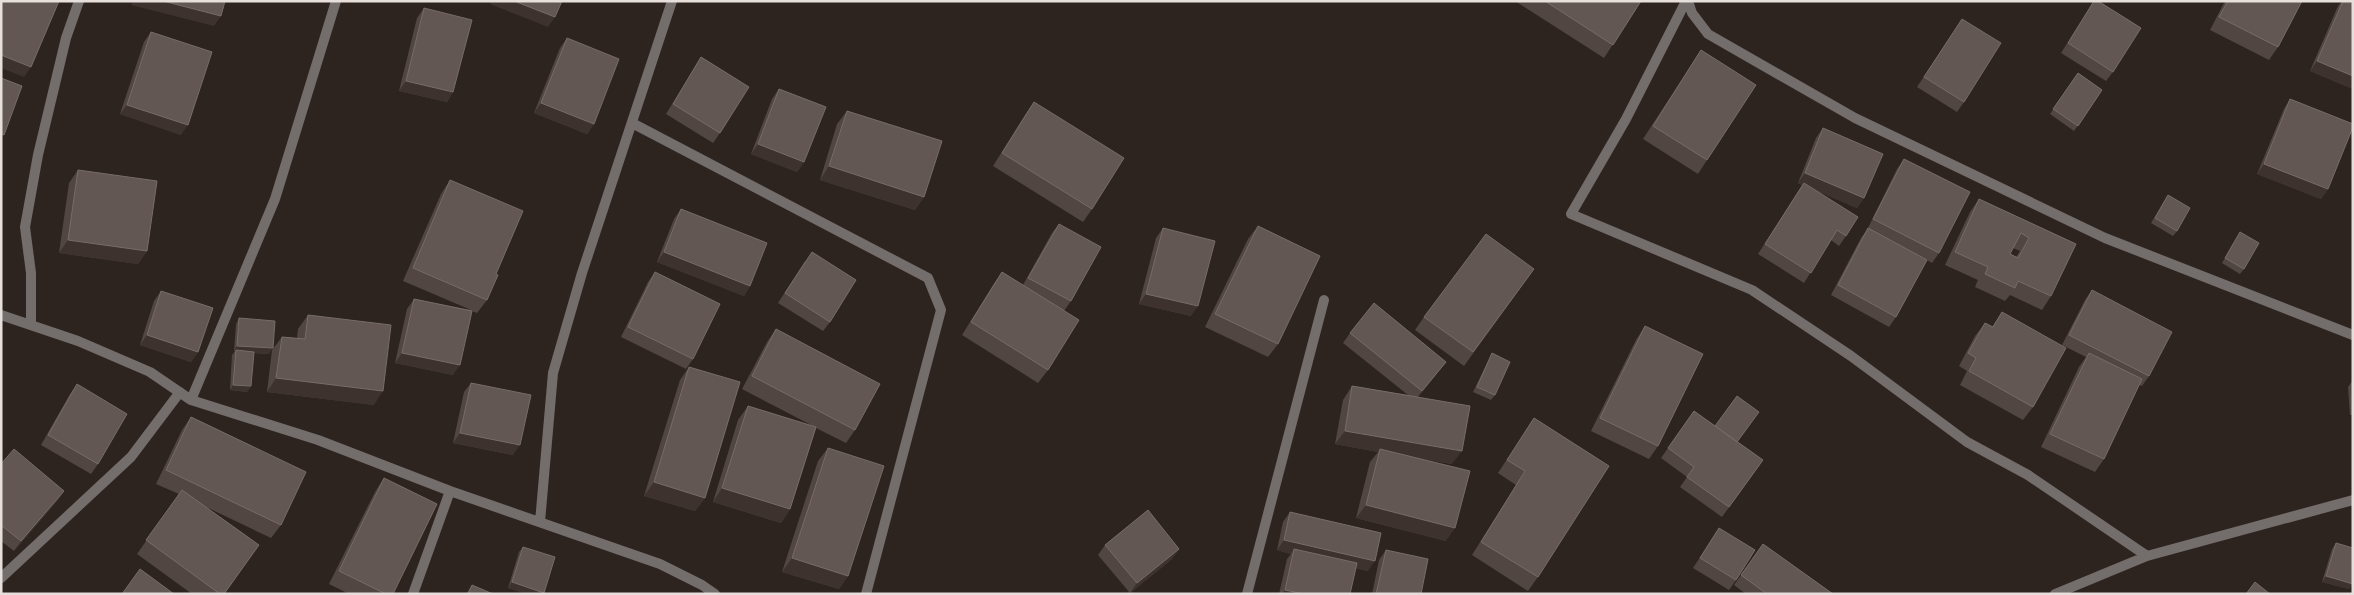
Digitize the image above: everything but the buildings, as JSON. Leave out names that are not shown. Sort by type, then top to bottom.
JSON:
[{"type":"street","points":[[31,325],[31,273],[25,227],[38,154],[66,38],[79,1]]},
{"type":"street","points":[[191,400],[275,199],[336,1]]},
{"type":"street","points":[[540,522],[553,373],[582,273],[672,1]]},
{"type":"street","points":[[1687,1],[1692,13],[1708,34],[1855,118],[2105,238],[2353,335]]},
{"type":"street","points":[[1687,1],[1626,120],[1571,214],[1752,290],[1851,356],[1967,442],[2028,475],[2147,556]]},
{"type":"street","points":[[632,123],[928,278],[941,310],[866,594]]},
{"type":"street","points":[[1247,594],[1324,300]]},
{"type":"street","points":[[1,315],[78,341],[150,372],[191,400],[318,440],[450,491],[660,564],[702,585],[715,594]]},
{"type":"street","points":[[1,578],[131,457],[180,392]]},
{"type":"street","points":[[414,594],[450,491]]},
{"type":"street","points":[[2055,594],[2147,556],[2353,500]]}]
